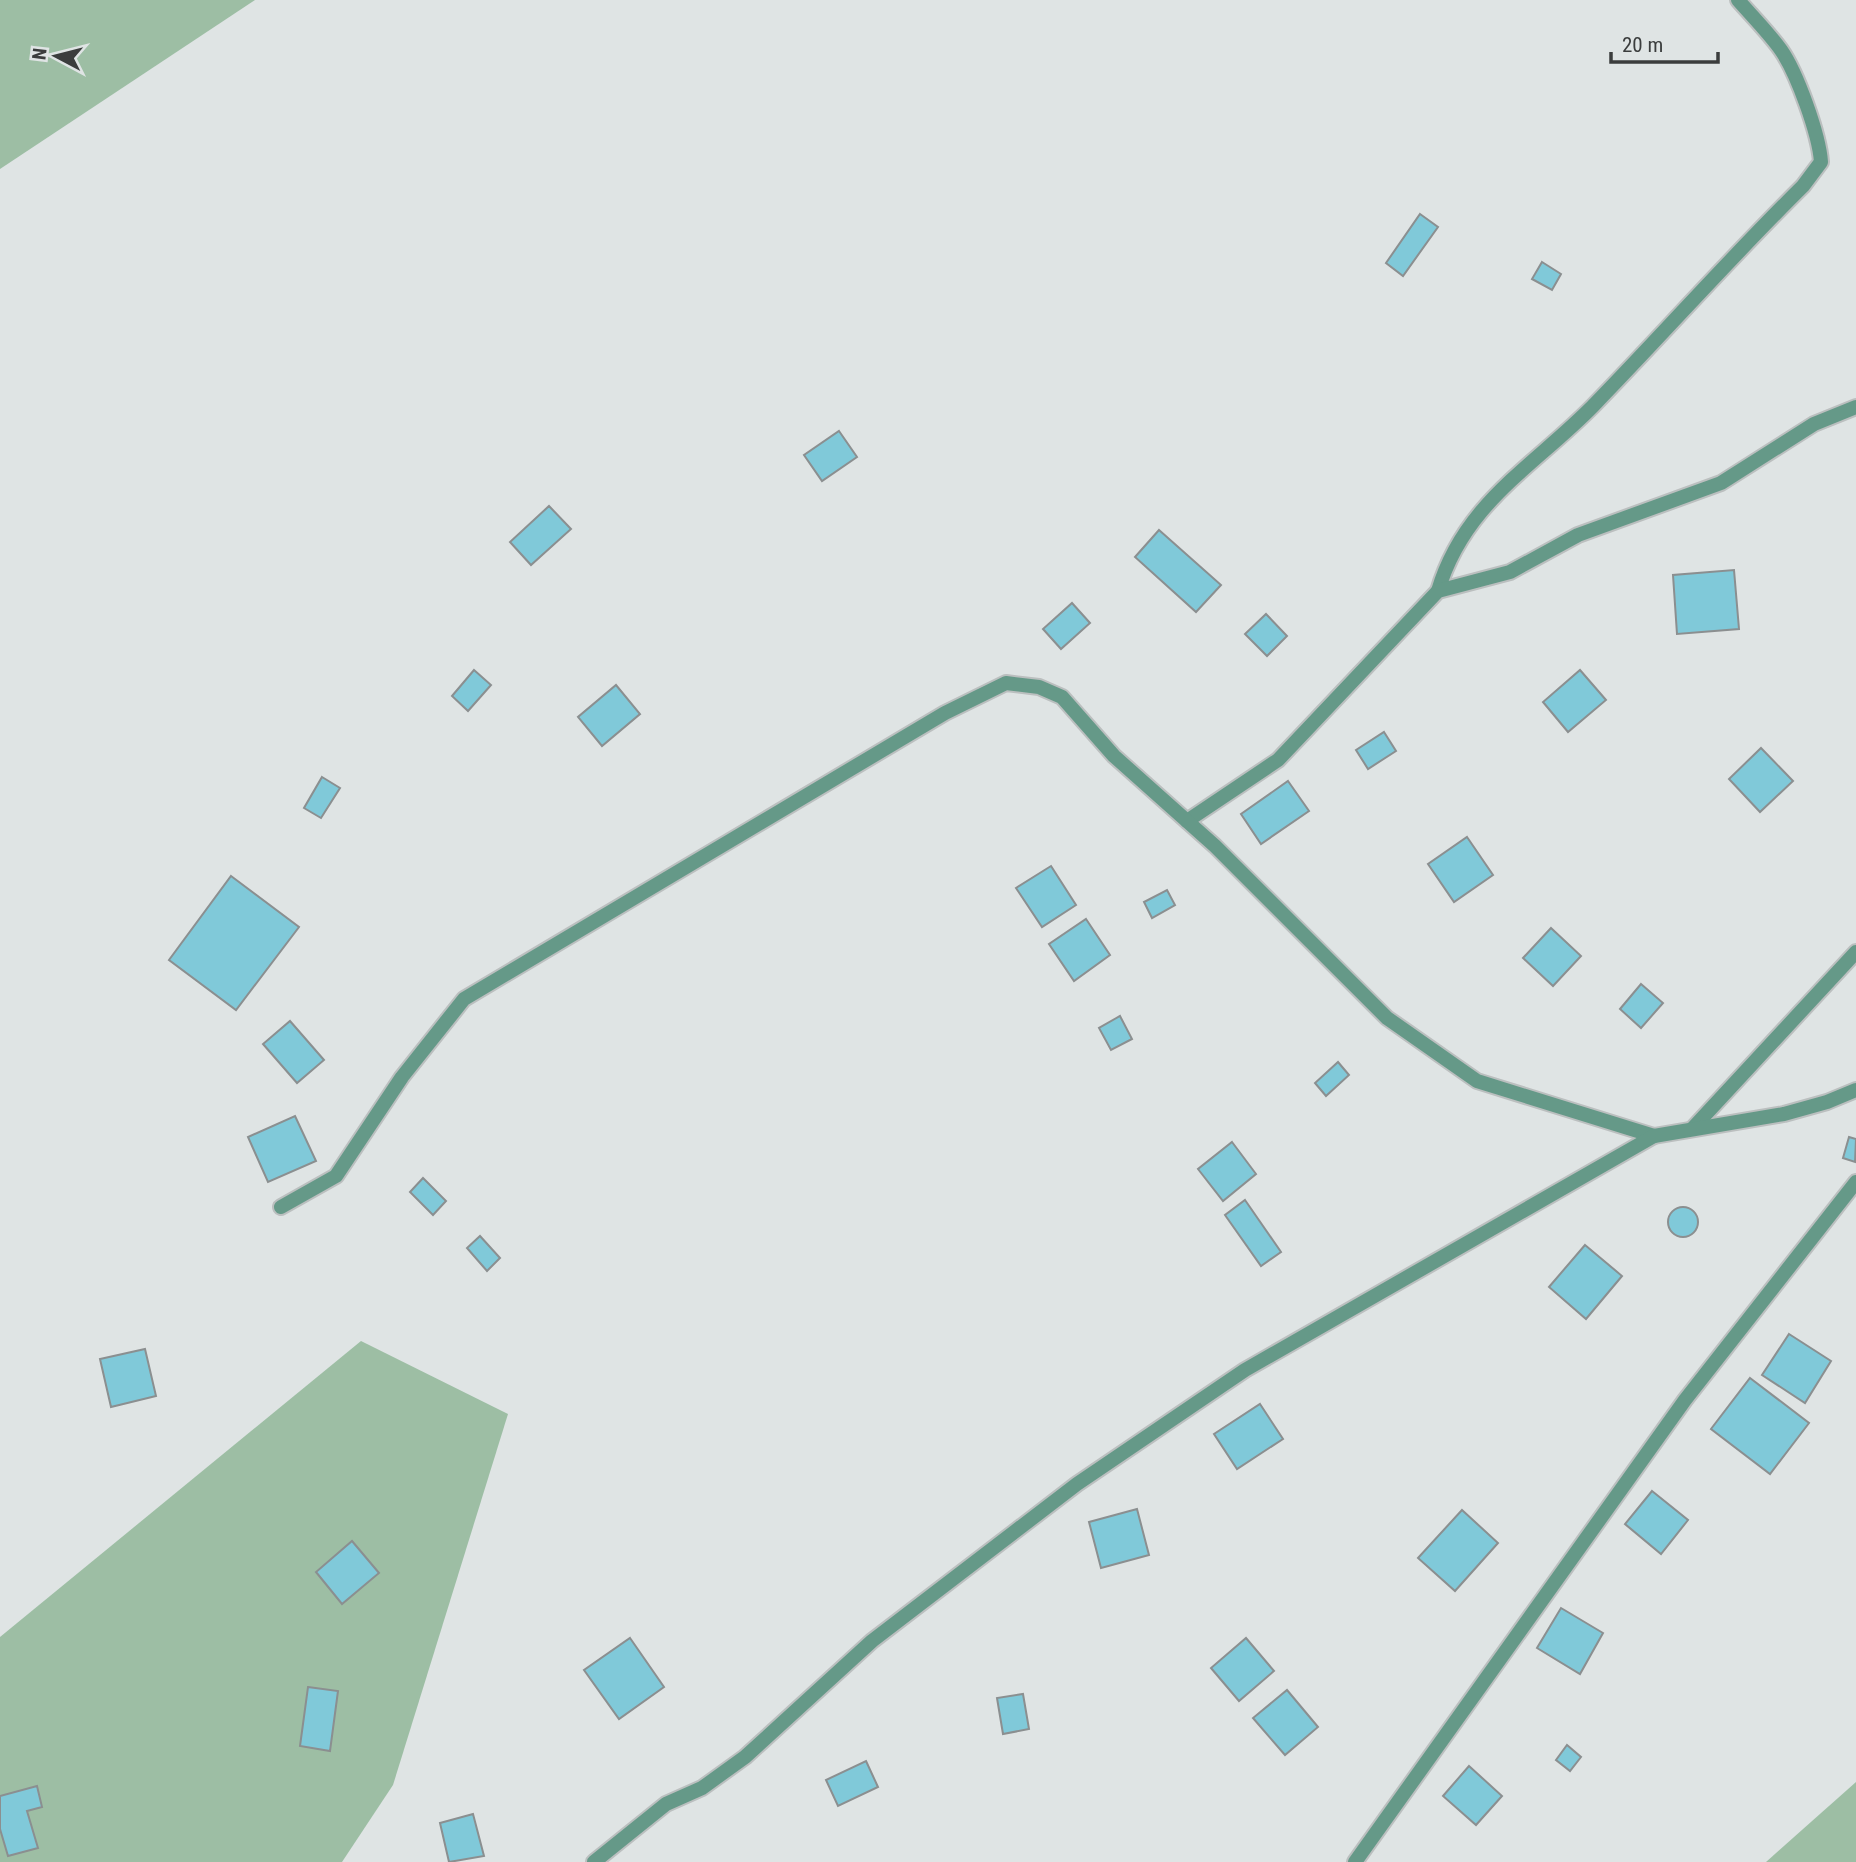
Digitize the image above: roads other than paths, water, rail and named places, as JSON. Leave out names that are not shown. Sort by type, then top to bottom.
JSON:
[{"type":"street","points":[[1187,821],[1278,760],[1438,591],[1446,564],[1487,502],[1591,408],[1803,186],[1821,162],[1812,122],[1782,51],[1738,0]]},
{"type":"street","points":[[1438,591],[1510,572],[1578,535],[1721,483],[1814,424],[1856,407]]},
{"type":"street","points":[[281,1207],[336,1176],[402,1077],[464,999],[945,713],[1006,683],[1039,687],[1062,697],[1114,756],[1187,821],[1387,1018],[1477,1081],[1654,1136]]},
{"type":"street","points":[[1693,1128],[1856,952]]},
{"type":"street","points":[[594,1862],[666,1804],[702,1788],[745,1757],[872,1641],[1077,1484],[1245,1370],[1654,1136],[1784,1114],[1827,1102],[1856,1090]]},
{"type":"street","points":[[1355,1862],[1685,1399],[1856,1182]]}]
